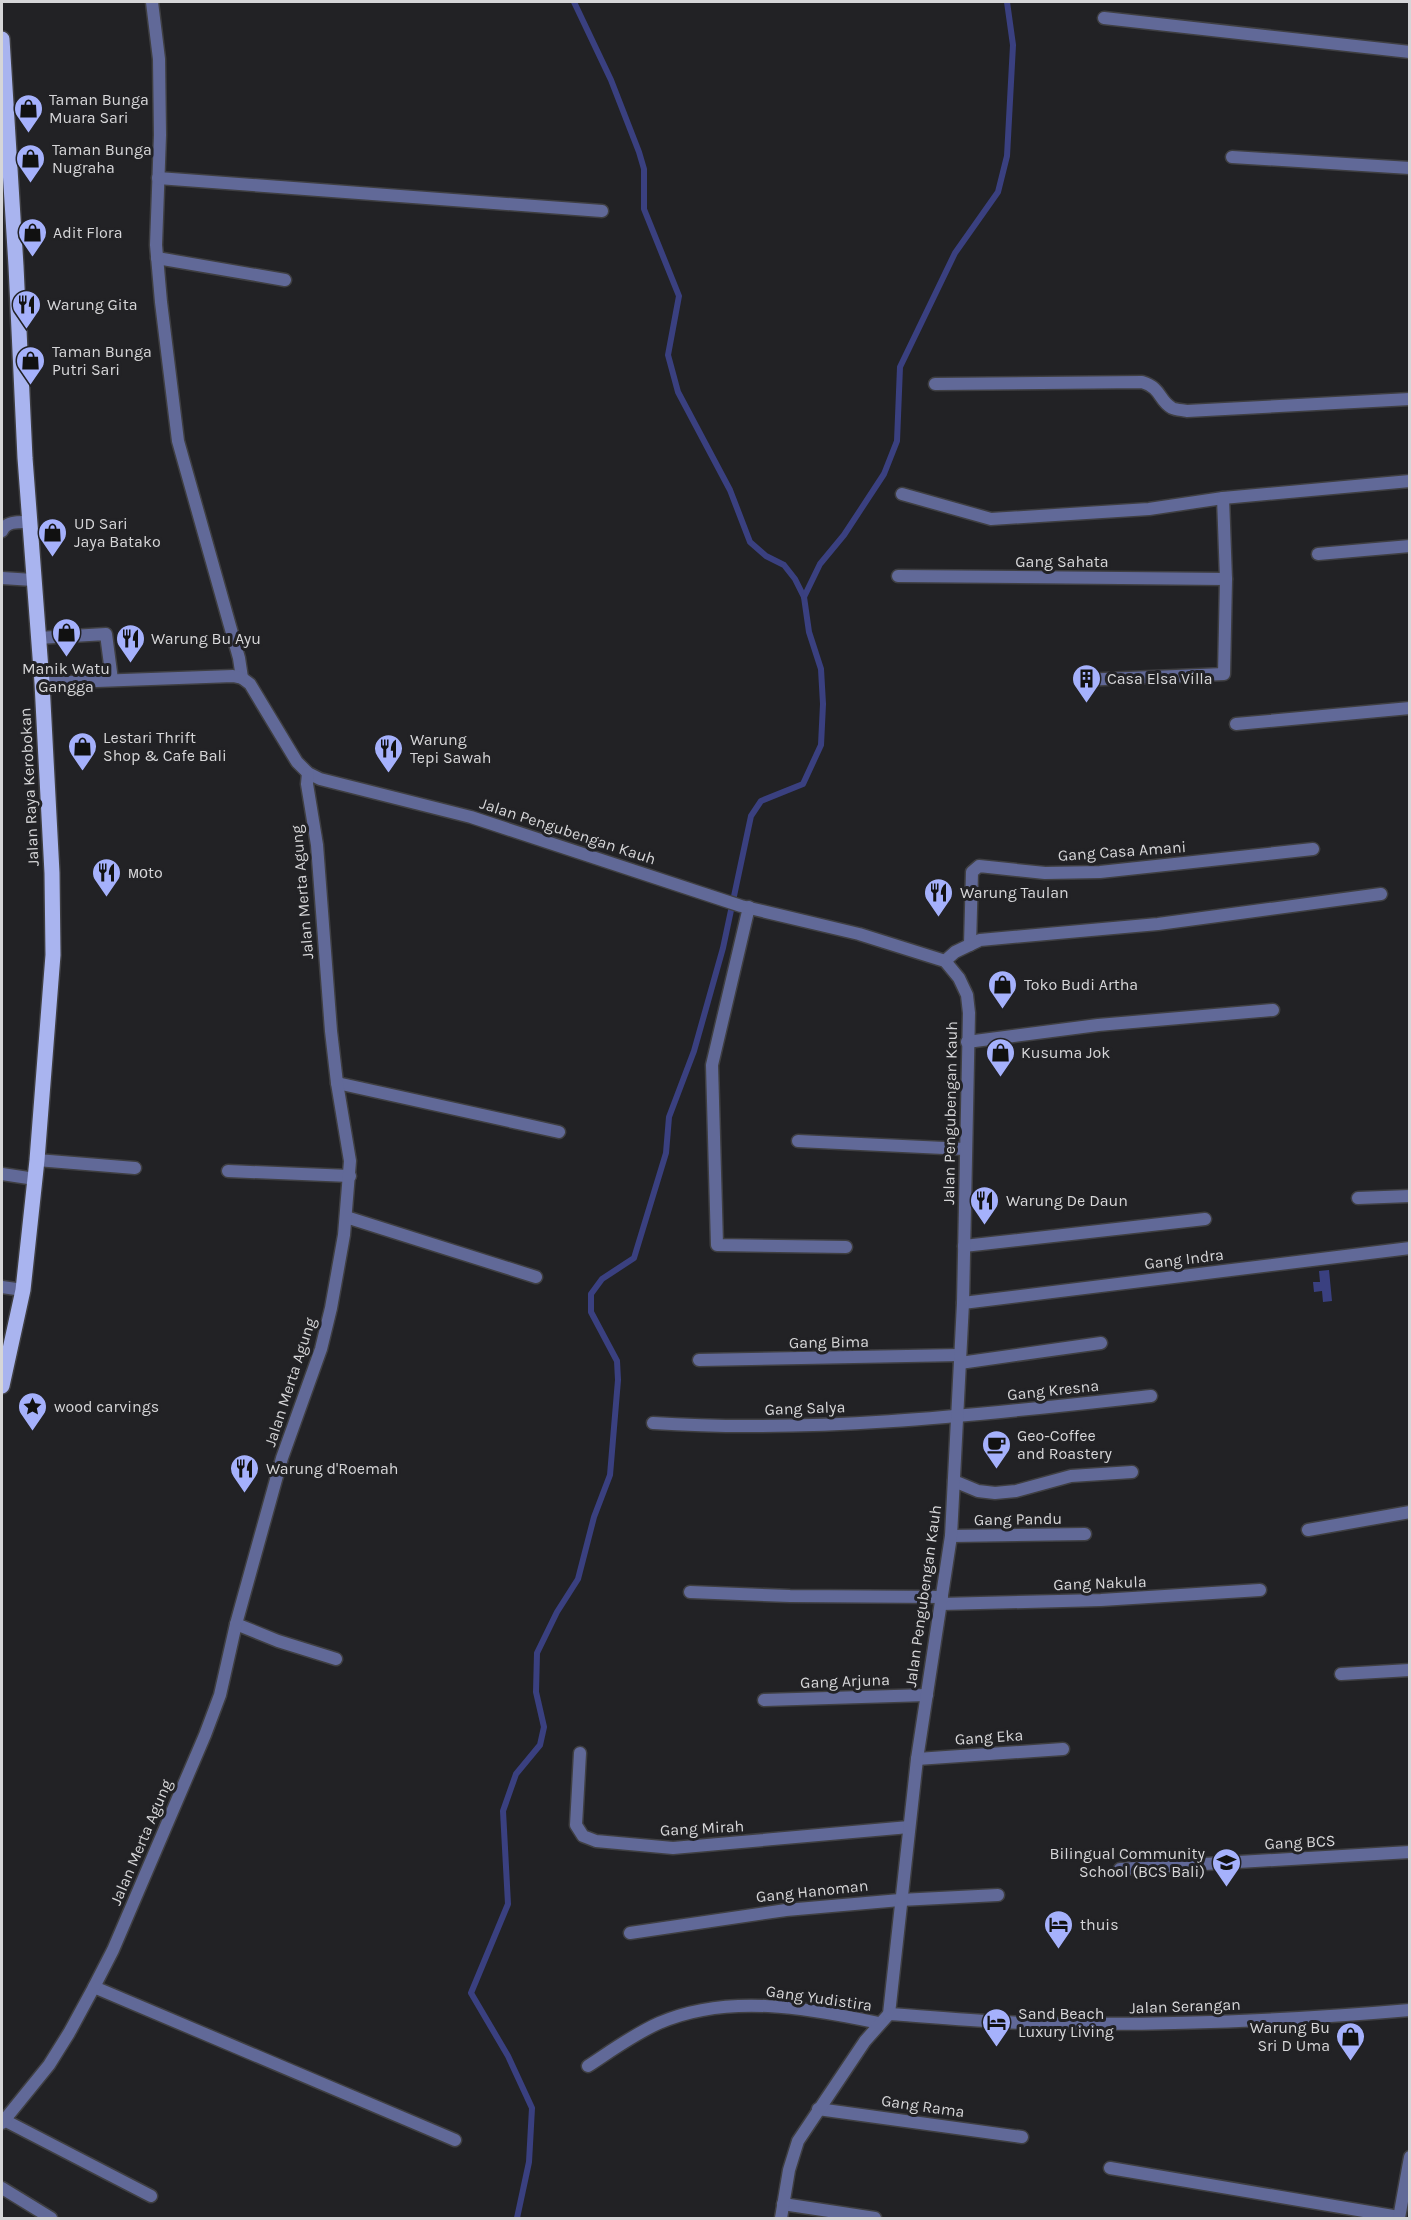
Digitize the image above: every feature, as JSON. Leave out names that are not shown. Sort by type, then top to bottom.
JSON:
[{"type":"main road","name":"Jalan Raya Kerobokan","points":[[2,48],[29,522],[42,683],[52,873],[53,955],[37,1160],[22,1290],[2,1386]]},
{"type":"street","points":[[152,2],[159,59],[157,258],[178,441],[239,658],[242,678]]},
{"type":"street","points":[[1104,18],[1410,52]]},
{"type":"street","points":[[1232,158],[1410,168]]},
{"type":"street","points":[[158,178],[602,211]]},
{"type":"street","points":[[157,258],[285,280]]},
{"type":"street","points":[[935,384],[1142,382],[1158,390],[1172,408],[1187,411],[1410,399]]},
{"type":"street","points":[[902,494],[992,519],[1149,509],[1223,498],[1410,481]]},
{"type":"street","points":[[1081,680],[1224,674],[1226,579],[1223,498]]},
{"type":"street","points":[[2,531],[4,526],[10,523],[29,522]]},
{"type":"street","points":[[1318,554],[1410,546]]},
{"type":"street","name":"Gang Sahata","points":[[898,576],[1226,579]]},
{"type":"street","points":[[2,578],[33,580]]},
{"type":"street","points":[[38,638],[106,634],[112,680]]},
{"type":"street","points":[[42,683],[232,676],[242,678],[250,684],[297,762],[308,773]]},
{"type":"street","points":[[1236,724],[1410,708]]},
{"type":"street","name":"Jalan Pengubengan Kauh","points":[[308,773],[320,779],[471,817],[745,906],[859,934],[945,961],[960,978],[967,995],[969,1013],[963,1303],[951,1536],[917,1759],[889,2014]]},
{"type":"street","name":"Jalan Merta Agung","points":[[3,2121],[48,2065],[69,2033],[94,1987],[117,1941],[205,1736],[220,1695],[236,1624],[282,1458],[321,1349],[331,1308],[346,1217],[350,1161],[337,1083],[323,949],[317,845],[307,784],[308,773]]},
{"type":"street","name":"Gang Casa Amani","points":[[970,945],[972,872],[979,866],[1044,873],[1100,873],[1312,849]]},
{"type":"street","points":[[945,961],[955,952],[980,940],[1158,924],[1381,894]]},
{"type":"street","points":[[745,906],[712,1065],[717,1245],[846,1247]]},
{"type":"street","points":[[967,1042],[1098,1025],[1273,1010]]},
{"type":"street","points":[[337,1083],[559,1132]]},
{"type":"street","points":[[798,1141],[965,1149]]},
{"type":"street","points":[[37,1160],[135,1168]]},
{"type":"street","points":[[228,1171],[350,1176]]},
{"type":"street","points":[[2,1174],[35,1179]]},
{"type":"street","points":[[1358,1198],[1410,1196]]},
{"type":"street","points":[[346,1217],[536,1277]]},
{"type":"street","points":[[964,1246],[1204,1219]]},
{"type":"street","name":"Gang Indra","points":[[963,1303],[1410,1248]]},
{"type":"street","points":[[2,1287],[22,1290]]},
{"type":"street","points":[[960,1359],[1101,1343]]},
{"type":"street","name":"Gang Bima","points":[[699,1360],[960,1359]]},
{"type":"street","name":"Gang Kresna","points":[[957,1416],[1151,1396]]},
{"type":"street","name":"Gang Salya","points":[[653,1423],[707,1427],[818,1425],[957,1416]]},
{"type":"street","points":[[954,1481],[978,1491],[995,1494],[1016,1491],[1071,1476],[1132,1472]]},
{"type":"street","points":[[1308,1530],[1410,1512]]},
{"type":"street","name":"Gang Pandu","points":[[951,1536],[1085,1534]]},
{"type":"street","name":"Gang Nakula","points":[[690,1592],[941,1600],[1101,1600],[1260,1590]]},
{"type":"street","points":[[236,1624],[278,1641],[336,1659]]},
{"type":"street","points":[[1341,1674],[1410,1670]]},
{"type":"street","name":"Gang Arjuna","points":[[764,1700],[927,1695]]},
{"type":"street","name":"Gang Eka","points":[[917,1759],[1063,1749]]},
{"type":"street","name":"Gang Mirah","points":[[580,1753],[576,1825],[583,1836],[596,1841],[655,1847],[690,1847],[909,1827]]},
{"type":"street","name":"Gang BCS","points":[[1120,1869],[1410,1852]]},
{"type":"street","name":"Gang Hanoman","points":[[630,1932],[740,1915],[900,1900],[998,1895]]},
{"type":"street","points":[[94,1987],[455,2140]]},
{"type":"street","name":"Gang Yudistira","points":[[588,2066],[658,2023],[685,2014],[724,2007],[769,2006],[879,2023]]},
{"type":"street","name":"Jalan Serangan","points":[[889,2014],[1024,2023],[1139,2024],[1296,2019],[1410,2010]]},
{"type":"street","points":[[781,2218],[793,2153],[798,2141],[879,2023],[889,2014]]},
{"type":"street","name":"Gang Rama","points":[[818,2109],[1022,2137]]},
{"type":"street","points":[[3,2121],[151,2196]]},
{"type":"street","points":[[1110,2168],[1399,2218],[1410,2157]]},
{"type":"street","points":[[2,2188],[51,2218]]},
{"type":"street","points":[[783,2204],[875,2218]]},
{"type":"water","points":[[1329,1270],[1332,1301],[1323,1302],[1322,1291],[1314,1292],[1313,1282],[1320,1282],[1319,1271]]},
{"type":"waterway","points":[[574,2],[611,80],[639,152],[644,169],[644,209],[679,296],[668,355],[678,392],[730,490],[750,542],[766,556],[784,565],[795,579],[804,597]]},
{"type":"waterway","points":[[517,2218],[529,2162],[532,2108],[508,2056],[471,1993],[508,1904],[503,1811],[516,1774],[540,1745],[544,1727],[536,1692],[537,1653],[557,1612],[578,1579],[594,1517],[610,1475],[618,1380],[617,1361],[591,1312],[591,1294],[602,1279],[634,1258],[666,1153],[669,1117],[694,1051],[723,948],[751,816],[761,801],[803,784],[821,745],[823,704],[821,669],[809,632],[804,597],[820,564],[844,535],[884,474],[897,441],[900,367],[955,253],[998,192],[1007,156],[1013,45],[1007,2]]},
{"type":"place","name":"Taman Bunga Muara Sari","points":[[28,134]]},
{"type":"place","name":"Taman Bunga Nugraha","points":[[31,184]]},
{"type":"place","name":"Adit Flora","points":[[32,258]]},
{"type":"place","name":"Warung Gita","points":[[26,330]]},
{"type":"place","name":"Taman Bunga Putri Sari","points":[[31,386]]},
{"type":"place","name":"UD Sari Jaya Batako","points":[[53,558]]},
{"type":"place","name":"Manik Watu Gangga","points":[[66,658]]},
{"type":"place","name":"Warung Bu Ayu","points":[[130,664]]},
{"type":"place","name":"Casa Elsa Villa","points":[[1086,704]]},
{"type":"place","name":"Lestari Thrift Shop & Cafe Bali","points":[[82,772]]},
{"type":"place","name":"Warung Tepi Sawah","points":[[389,774]]},
{"type":"place","name":"моto","points":[[107,898]]},
{"type":"place","name":"Warung Taulan","points":[[939,918]]},
{"type":"place","name":"Toko Budi Artha","points":[[1003,1010]]},
{"type":"place","name":"Kusuma Jok","points":[[1000,1078]]},
{"type":"place","name":"Warung De Daun","points":[[985,1226]]},
{"type":"place","name":"wood carvings","points":[[33,1432]]},
{"type":"place","name":"Geo-Coffee and Roastery","points":[[996,1470]]},
{"type":"place","name":"Warung d'Roemah","points":[[245,1494]]},
{"type":"place","name":"Bilingual Community School (BCS Bali)","points":[[1226,1888]]},
{"type":"place","name":"thuis","points":[[1059,1950]]},
{"type":"place","name":"Sand Beach Luxury Living","points":[[997,2048]]},
{"type":"place","name":"Warung Bu Sri D Uma","points":[[1351,2062]]}]
